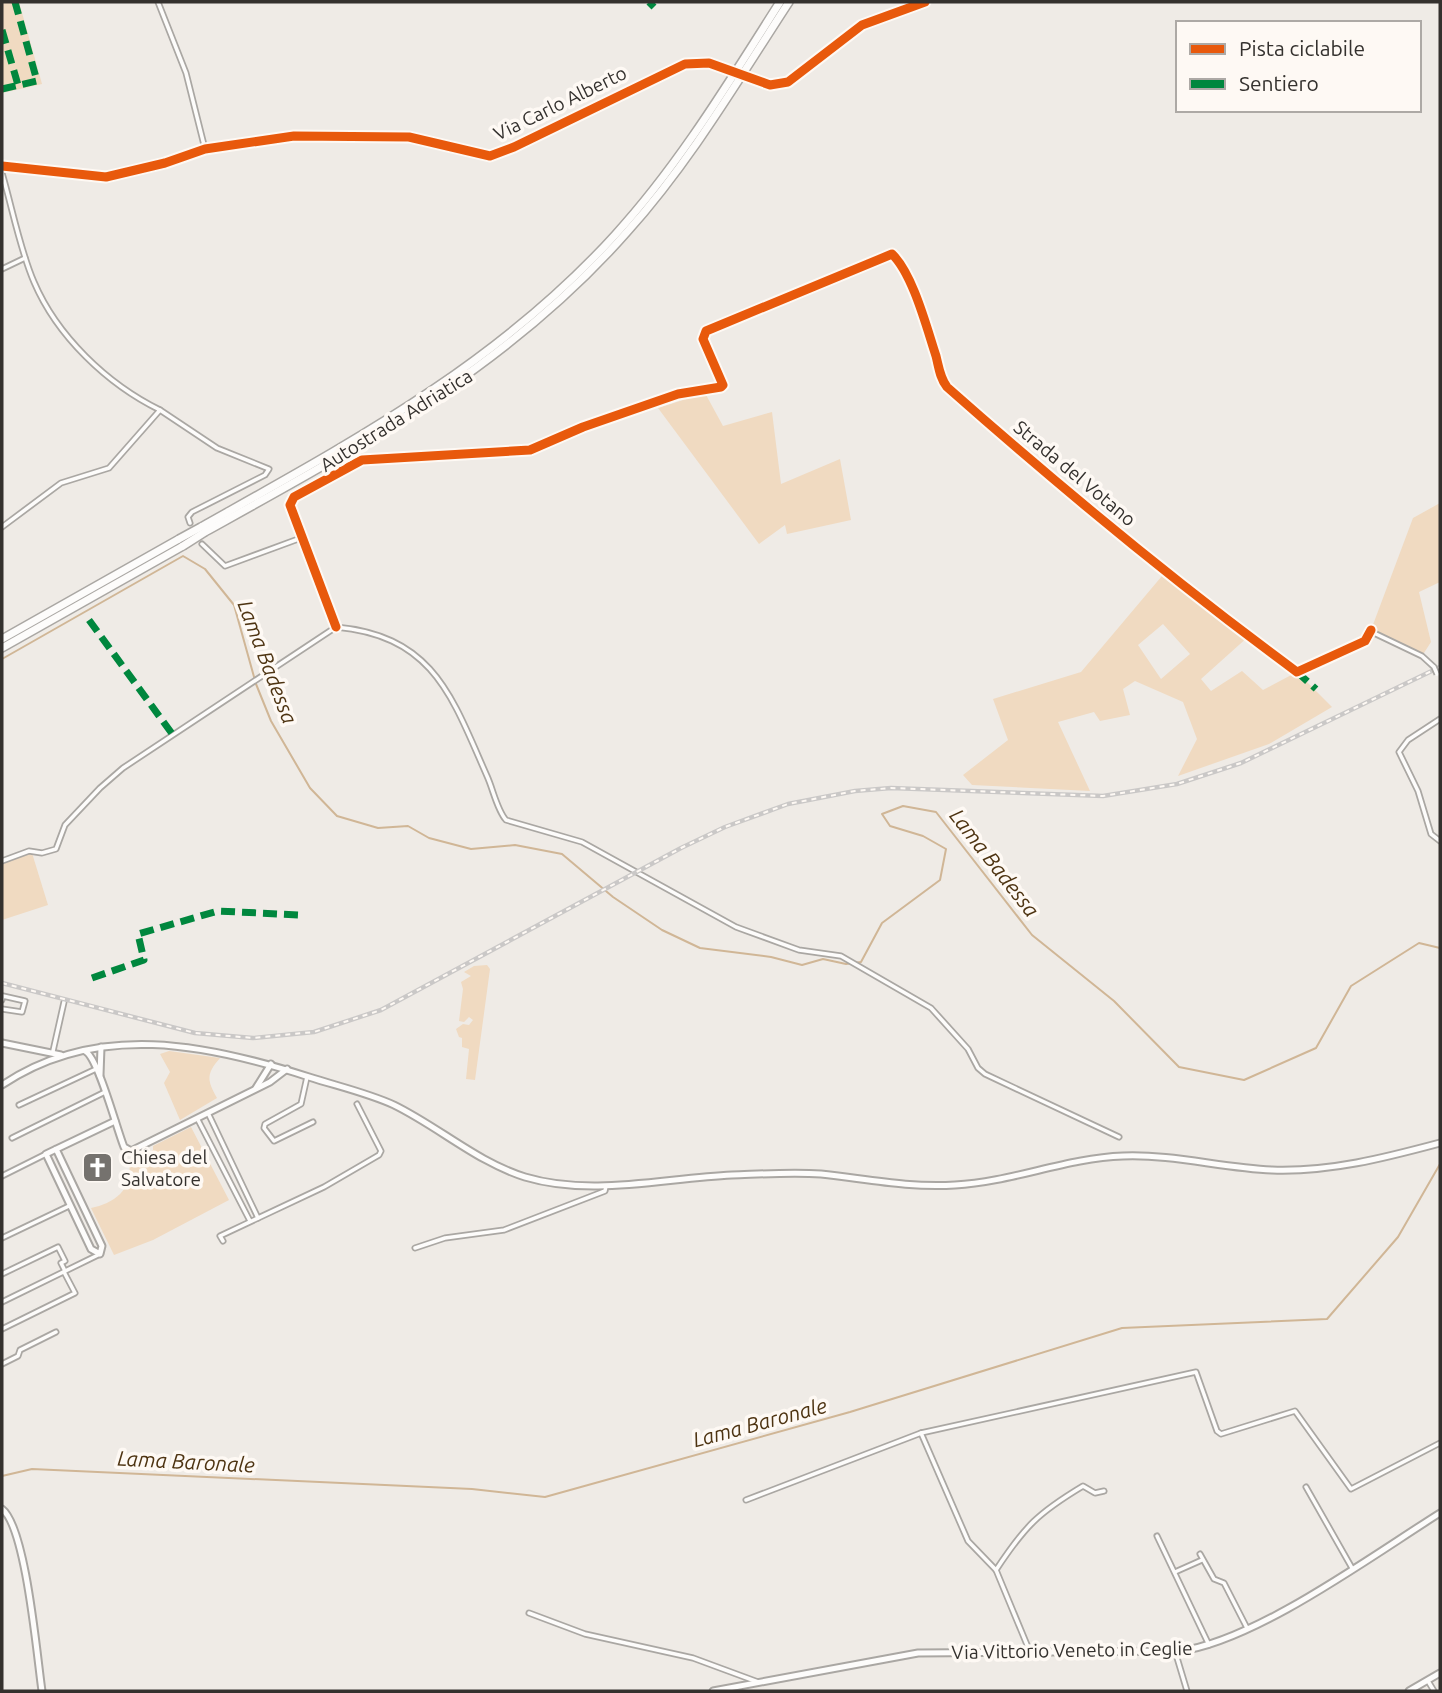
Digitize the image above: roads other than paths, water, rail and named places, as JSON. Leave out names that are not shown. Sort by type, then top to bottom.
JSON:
[{"type":"highway","name":"Autostrada Adriatica","points":[[2,648],[427,396],[542,307],[615,235],[648,197],[713,106],[780,2]]},
{"type":"highway","name":"Autostrada Adriatica","points":[[203,530],[434,400],[500,352],[560,301],[627,233],[675,174],[789,2]]},
{"type":"highway","name":"Autostrada Adriatica","points":[[2,639],[181,543]]},
{"type":"main road","points":[[2,1043],[53,1051],[61,1055]]},
{"type":"main road","points":[[103,1056],[115,1045]]},
{"type":"main road","points":[[2,1085],[28,1069],[61,1055],[83,1050],[115,1045],[180,1045],[256,1059],[393,1105],[481,1157],[521,1176],[549,1182],[606,1186],[729,1175],[790,1173],[836,1176],[891,1185],[956,1185],[1094,1158],[1137,1156],[1258,1169],[1311,1170],[1364,1163],[1438,1144]]},
{"type":"main road","points":[[101,1047],[101,1079]]},
{"type":"main road","points":[[92,1057],[101,1047]]},
{"type":"main road","points":[[83,1050],[92,1057],[127,1150],[136,1150],[270,1082],[287,1069]]},
{"type":"main road","points":[[256,1059],[264,1076]]},
{"type":"main road","points":[[256,1088],[272,1065]]},
{"type":"main road","points":[[270,1082],[272,1065]]},
{"type":"main road","points":[[55,1149],[102,1246],[100,1254],[92,1252],[46,1154],[55,1149],[115,1121]]},
{"type":"main road","points":[[2,1509],[12,1521],[16,1536],[32,1615],[42,1691]]},
{"type":"main road","name":"Via Vittorio Veneto in Ceglie","points":[[713,1691],[918,1653],[1175,1651],[1209,1645],[1247,1628],[1352,1568],[1440,1513]]},
{"type":"main road","points":[[1413,1690],[1440,1673]]},
{"type":"street","points":[[158,2],[186,72],[205,149]]},
{"type":"street","name":"Via Carlo Alberto","points":[[2,166],[106,177],[165,163],[205,149],[294,136],[332,135],[409,137],[490,156],[514,147],[676,66],[694,62],[718,66],[770,85],[788,82],[862,25],[925,2]]},
{"type":"street","points":[[2,173],[25,258],[56,323],[116,384],[217,448],[269,470],[265,475],[192,512],[188,517],[190,523]]},
{"type":"street","name":"Strada del Votano","points":[[301,538],[290,501],[356,462],[389,457],[530,450],[564,438],[583,427],[678,394],[721,387],[723,385],[703,340],[706,331],[892,254],[908,280],[926,325],[940,374],[947,387],[1116,531],[1297,672],[1365,641],[1371,630]]},
{"type":"street","points":[[2,269],[25,258]]},
{"type":"street","points":[[2,527],[61,483],[109,468],[160,410]]},
{"type":"street","points":[[202,544],[225,566],[301,538],[336,627]]},
{"type":"street","points":[[2,861],[29,851],[42,853],[56,849],[65,825],[123,768],[336,627],[354,629],[395,641],[417,654],[455,703],[506,820],[582,842],[736,927],[799,950],[841,956],[931,1008],[961,1045],[968,1049],[978,1068],[985,1074],[1119,1137]]},
{"type":"street","points":[[1376,634],[1422,656],[1434,667],[1440,682]]},
{"type":"street","points":[[1440,719],[1408,740],[1399,752],[1418,791],[1431,834],[1440,841]]},
{"type":"street","points":[[2,1000],[3,996],[24,1001],[22,1012],[2,1009]]},
{"type":"street","points":[[11,1011],[14,998]]},
{"type":"street","points":[[53,1051],[64,1002]]},
{"type":"street","points":[[19,1105],[96,1069]]},
{"type":"street","points":[[307,1076],[301,1104],[265,1124],[264,1128],[274,1141],[313,1122]]},
{"type":"street","points":[[12,1138],[105,1092]]},
{"type":"street","points":[[223,1241],[220,1236],[324,1187],[379,1156],[381,1151],[357,1104]]},
{"type":"street","points":[[208,1112],[258,1218]]},
{"type":"street","points":[[197,1118],[242,1210],[251,1222]]},
{"type":"street","points":[[2,1176],[46,1154]]},
{"type":"street","points":[[415,1248],[445,1238],[509,1228],[605,1191],[606,1186]]},
{"type":"street","points":[[2,1238],[70,1206]]},
{"type":"street","points":[[2,1273],[58,1247],[65,1261],[61,1264],[75,1293],[2,1329]]},
{"type":"street","points":[[2,1302],[100,1254]]},
{"type":"street","points":[[2,1364],[18,1356],[20,1350],[56,1332]]},
{"type":"street","points":[[746,1500],[921,1433],[1196,1371],[1217,1431],[1221,1434],[1295,1411],[1351,1489],[1440,1443]]},
{"type":"street","points":[[921,1433],[968,1541],[996,1570],[1030,1652]]},
{"type":"street","points":[[996,1570],[1024,1528],[1050,1506],[1083,1486],[1095,1493],[1104,1491]]},
{"type":"street","points":[[1306,1487],[1352,1568]]},
{"type":"street","points":[[1157,1536],[1209,1645]]},
{"type":"street","points":[[1199,1554],[1214,1579],[1224,1583],[1247,1628]]},
{"type":"street","points":[[1175,1572],[1202,1560]]},
{"type":"street","points":[[529,1613],[585,1634],[693,1658],[760,1683]]},
{"type":"street","points":[[1175,1651],[1186,1691]]},
{"type":"street","points":[[1428,1681],[1434,1691]]},
{"type":"waterway","name":"Lama Badessa","points":[[2,659],[183,556],[205,569],[234,605],[256,684],[271,721],[310,788],[337,816],[378,828],[408,826],[429,838],[471,849],[515,845],[562,854],[613,897],[662,930],[700,948],[771,957],[802,965],[823,959],[846,964],[861,962],[882,923],[940,880],[946,849],[923,836],[890,826],[882,814],[903,806],[936,812],[1032,935],[1114,1001],[1179,1067],[1244,1080],[1316,1048],[1351,986],[1419,943],[1440,948]]},
{"type":"waterway","name":"Lama Baronale","points":[[2,1476],[32,1469],[472,1489],[545,1497],[850,1412],[1122,1328],[1327,1319],[1398,1237],[1440,1164]]},
{"type":"railway","points":[[2,983],[195,1033],[253,1038],[314,1032],[381,1010],[681,848],[725,827],[788,804],[855,791],[891,788],[1103,796],[1177,784],[1241,763],[1440,667]]},
{"type":"place","name":"Chiesa del Salvatore","points":[[98,1168]]}]
